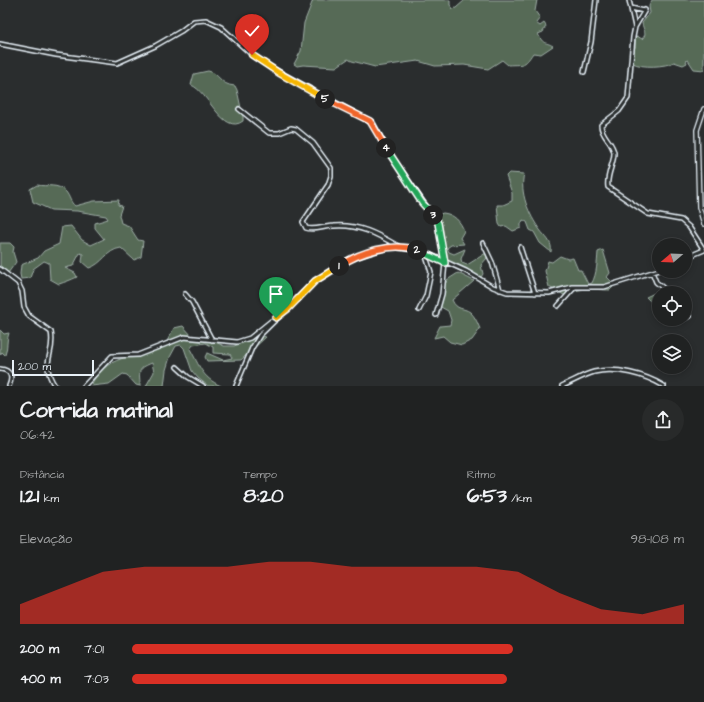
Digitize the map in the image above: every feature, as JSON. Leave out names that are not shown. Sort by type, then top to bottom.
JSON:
[{"type":"main road","points":[[704,109],[697,130],[699,207],[704,224]]},
{"type":"street","points":[[584,72],[591,42],[596,0]]},
{"type":"street","points":[[629,0],[635,27]]},
{"type":"street","points":[[631,8],[645,10],[635,27],[631,46],[628,98],[619,111],[601,125],[602,131],[612,147],[614,154],[608,187],[648,214],[681,220],[689,227],[704,250],[692,255]]},
{"type":"street","points":[[0,44],[93,61],[117,63],[155,46],[181,31],[194,21],[200,19],[215,23],[228,31],[252,55],[270,67],[372,123],[388,152],[422,203],[436,219],[445,263],[442,294],[436,315]]},
{"type":"street","points":[[239,109],[269,133],[279,133],[291,128],[296,129],[313,143],[331,168],[331,176],[328,185],[303,222],[306,228],[312,229],[333,226],[354,226],[373,232],[400,247]]},
{"type":"street","points":[[483,243],[492,262],[500,290]]},
{"type":"street","points":[[84,386],[112,356],[142,354],[184,337],[237,342],[245,340],[289,308],[315,281],[343,263],[392,246],[425,252],[445,263],[466,271],[500,290],[549,293],[575,287],[604,287],[652,272]]},
{"type":"street","points":[[520,247],[535,293]]},
{"type":"street","points":[[419,310],[426,296],[431,272],[425,252]]},
{"type":"street","points":[[0,269],[18,283],[22,291],[24,307],[29,316],[51,332],[52,341],[47,369],[54,386]]},
{"type":"street","points":[[654,278],[656,282],[661,286]]},
{"type":"street","points":[[558,306],[575,287]]},
{"type":"street","points":[[185,294],[192,302],[212,340]]},
{"type":"street","points":[[236,386],[252,348],[260,335],[276,318]]},
{"type":"street","points":[[177,367],[188,377],[204,386]]},
{"type":"street","points":[[0,369],[7,370],[10,373],[12,380],[9,386]]},
{"type":"street","points":[[562,386],[589,374],[608,370],[634,374],[656,381],[664,386]]},
{"type":"green space","points":[[313,0],[450,0],[450,5],[453,9],[465,0],[537,0],[535,11],[540,18],[536,23],[540,26],[544,23],[546,26],[543,32],[538,34],[543,42],[553,46],[541,54],[533,53],[523,64],[508,65],[502,60],[488,69],[464,65],[435,66],[418,61],[375,67],[348,59],[336,67],[297,66],[294,64],[301,51],[304,23]]},
{"type":"green space","points":[[652,0],[704,0],[704,70],[694,69],[688,60],[686,61],[687,63],[683,65],[674,62],[665,65],[642,66],[633,63],[631,59],[635,47],[635,38],[637,36],[642,39],[645,35],[642,23],[650,13],[649,6]]},
{"type":"green space","points":[[208,71],[215,74],[226,84],[235,86],[243,121],[236,124],[229,123],[222,118],[197,89],[191,85],[194,74]]},
{"type":"green space","points":[[509,173],[524,174],[523,188],[526,203],[536,224],[550,242],[551,252],[540,243],[534,232],[530,230],[527,222],[523,220],[521,228],[513,231],[506,226],[501,227],[499,224],[497,205],[503,205],[512,201],[512,193],[506,176]]},
{"type":"green space","points":[[37,185],[60,187],[66,192],[75,206],[94,201],[119,200],[118,205],[122,206],[119,215],[121,223],[129,226],[138,240],[143,241],[141,257],[134,260],[121,248],[116,249],[94,266],[89,268],[82,262],[83,254],[80,253],[73,266],[65,268],[75,273],[77,277],[59,284],[50,279],[49,263],[44,261],[33,269],[30,278],[21,279],[21,265],[38,258],[44,251],[59,244],[62,227],[71,226],[82,240],[91,245],[104,239],[95,228],[95,223],[108,219],[106,216],[77,211],[51,210],[33,202],[30,189]]},
{"type":"green space","points":[[443,213],[456,219],[464,231],[460,238],[464,244],[451,245],[447,248],[449,252],[454,254],[465,249],[461,259],[462,263],[467,265],[486,253],[487,258],[481,265],[483,274],[481,277],[474,278],[440,261],[443,257],[437,215]]},
{"type":"green space","points":[[0,243],[10,243],[14,247],[13,252],[16,262],[6,276],[0,272]]},
{"type":"green space","points":[[603,250],[610,273],[607,277],[612,282],[611,286],[614,286],[610,290],[581,290],[570,293],[566,296],[549,287],[545,271],[548,261],[552,262],[560,256],[568,259],[573,258],[578,270],[581,270],[588,284],[592,283],[595,275],[598,252]]},
{"type":"green space","points":[[458,273],[474,281],[452,300],[456,306],[467,310],[472,314],[480,329],[472,340],[462,345],[450,342],[443,336],[434,338],[440,326],[450,325],[451,320],[448,311],[439,306],[437,302],[447,280]]},
{"type":"green space","points":[[652,294],[652,303],[646,297]]},
{"type":"green space","points":[[183,326],[192,336],[205,337],[224,346],[234,346],[262,336],[266,337],[241,360],[207,361],[205,357],[207,353],[223,360],[232,358],[230,354],[213,353],[213,347],[206,343],[193,345],[190,349],[205,375],[214,383],[221,386],[208,386],[198,378],[192,371],[184,348],[181,345],[176,346],[170,357],[166,370],[164,386],[146,386],[154,372],[152,363],[141,369],[140,386],[136,385],[127,375],[123,374],[109,384],[91,386],[96,376],[112,363],[132,355],[164,347],[174,328]]},
{"type":"green space","points":[[0,330],[4,334],[9,333],[5,355],[2,352],[0,355]]},
{"type":"route","points":[[252,55],[279,73],[372,123],[388,152],[422,203],[436,219],[445,263],[424,252],[392,246],[361,255],[350,259],[315,281],[289,308],[276,318]]}]
